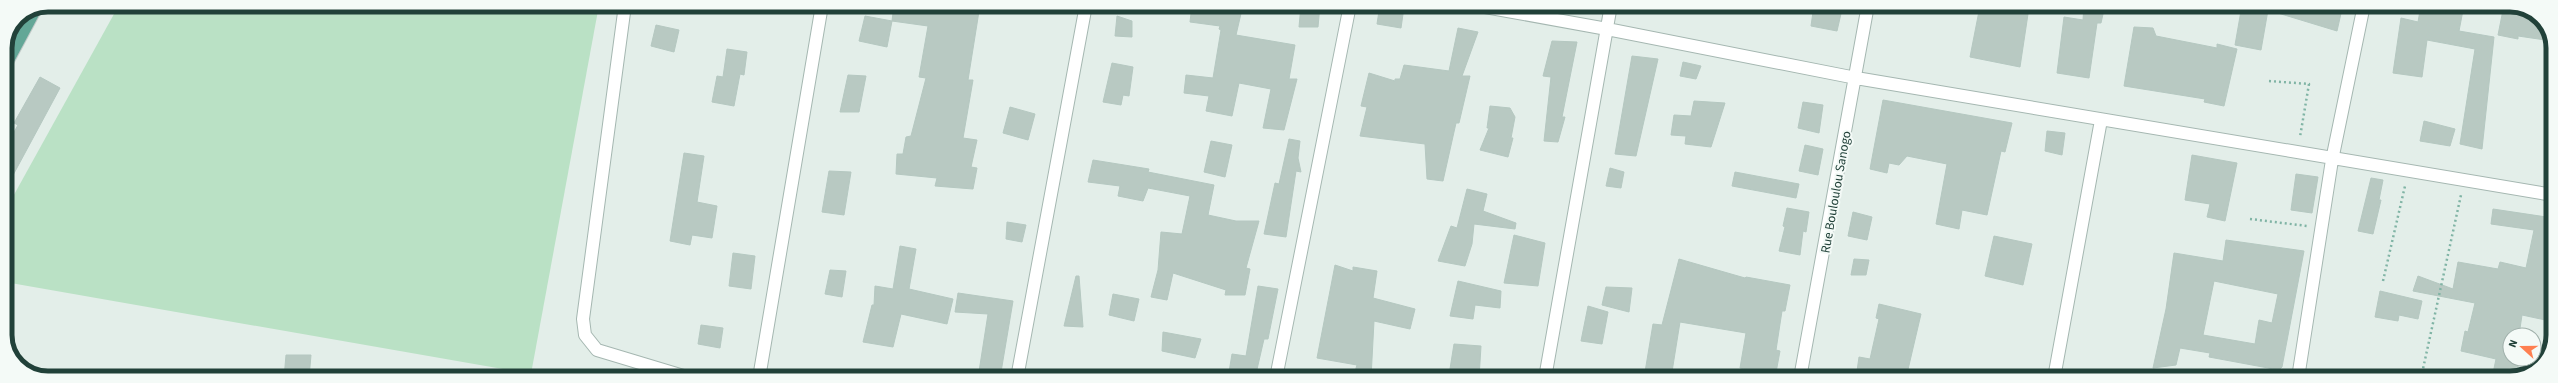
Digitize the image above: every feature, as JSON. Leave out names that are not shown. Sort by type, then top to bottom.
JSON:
[{"type":"main road","points":[[12,53],[32,16]]},
{"type":"street","points":[[624,12],[583,319],[586,335],[597,350],[667,371]]},
{"type":"street","points":[[760,371],[821,12]]},
{"type":"street","points":[[1018,371],[1085,12]]},
{"type":"street","points":[[1277,371],[1349,12]]},
{"type":"street","points":[[1514,12],[1607,28],[1856,78],[2332,160],[2546,194]]},
{"type":"street","points":[[1546,371],[1610,12]]},
{"type":"street","name":"Rue Bouloulou Sanogo","points":[[1801,371],[1867,12]]},
{"type":"street","points":[[2299,371],[2332,160],[2363,12]]},
{"type":"street","points":[[2055,371],[2101,120]]},
{"type":"path","points":[[2268,81],[2309,84],[2298,154]]},
{"type":"path","points":[[2383,281],[2408,172]]},
{"type":"path","points":[[2423,371],[2464,181]]},
{"type":"path","points":[[2250,219],[2321,228]]},
{"type":"green space","points":[[115,12],[598,12],[532,371],[514,371],[12,283],[12,198]]},
{"type":"building","points":[[893,12],[979,12],[968,80],[973,80],[963,138],[977,140],[971,167],[977,168],[973,189],[935,186],[937,178],[896,174],[897,154],[903,154],[906,137],[911,136],[926,78],[919,77],[928,26],[892,21]]},
{"type":"building","points":[[1191,12],[1241,12],[1236,35],[1295,45],[1289,79],[1297,79],[1284,130],[1263,128],[1271,89],[1239,83],[1232,116],[1206,111],[1209,96],[1184,93],[1186,75],[1213,78],[1221,30],[1219,29],[1220,26],[1190,22]]},
{"type":"building","points":[[1300,12],[1319,12],[1318,27],[1299,27]]},
{"type":"building","points":[[1379,12],[1403,14],[1401,28],[1377,24]]},
{"type":"building","points":[[1813,12],[1841,12],[1837,31],[1811,26]]},
{"type":"building","points":[[1979,12],[2016,12],[2028,14],[2020,67],[1970,57]]},
{"type":"building","points":[[2084,12],[2103,12],[2101,23],[2097,23],[2089,78],[2057,73],[2064,17],[2083,20]]},
{"type":"building","points":[[2241,12],[2268,12],[2261,50],[2235,45]]},
{"type":"building","points":[[2275,12],[2341,12],[2337,31]]},
{"type":"building","points":[[2420,12],[2463,12],[2459,31],[2494,37],[2482,149],[2460,144],[2475,49],[2427,40],[2422,77],[2393,73],[2401,18],[2418,22]]},
{"type":"building","points":[[2503,12],[2515,12],[2532,19],[2540,28],[2545,40],[2518,36],[2518,39],[2498,35]]},
{"type":"building","points":[[865,16],[892,21],[887,47],[859,41]]},
{"type":"building","points":[[1117,16],[1132,21],[1132,37],[1115,36]]},
{"type":"building","points":[[656,25],[679,30],[674,52],[651,46]]},
{"type":"building","points":[[2134,27],[2153,28],[2156,36],[2217,48],[2217,44],[2237,49],[2224,106],[2204,102],[2205,99],[2124,86]]},
{"type":"building","points":[[1458,28],[1478,32],[1462,76],[1470,76],[1459,123],[1456,123],[1443,181],[1427,179],[1425,144],[1360,136],[1367,107],[1361,106],[1369,73],[1395,81],[1395,79],[1400,79],[1404,65],[1449,71]]},
{"type":"building","points":[[1552,41],[1577,42],[1562,117],[1565,117],[1558,142],[1544,141],[1551,77],[1543,76]]},
{"type":"building","points":[[727,49],[747,52],[744,75],[740,74],[734,106],[712,102],[717,76],[723,77]]},
{"type":"building","points":[[1632,56],[1658,59],[1636,156],[1615,154]]},
{"type":"building","points":[[1683,62],[1701,66],[1696,79],[1680,76]]},
{"type":"building","points":[[1112,63],[1133,67],[1129,96],[1123,95],[1121,105],[1103,102]]},
{"type":"building","points":[[848,75],[866,76],[859,112],[840,112]]},
{"type":"building","points":[[40,77],[60,88],[12,177],[12,136],[18,125],[14,123]]},
{"type":"building","points":[[1883,100],[2012,123],[2005,152],[2001,151],[1987,215],[1962,210],[1959,229],[1936,224],[1947,164],[1907,156],[1899,165],[1889,163],[1887,173],[1870,169]]},
{"type":"building","points":[[1694,101],[1725,103],[1711,147],[1685,144],[1686,136],[1671,135],[1674,115],[1691,116]]},
{"type":"building","points":[[1803,102],[1823,105],[1819,133],[1798,128]]},
{"type":"building","points":[[1490,106],[1510,108],[1515,117],[1511,138],[1513,138],[1508,157],[1480,150],[1489,128],[1487,128]]},
{"type":"building","points":[[1010,107],[1035,114],[1028,140],[1003,133]]},
{"type":"building","points":[[2424,121],[2455,129],[2450,146],[2420,141]]},
{"type":"building","points":[[2047,131],[2065,133],[2062,155],[2045,151]]},
{"type":"building","points":[[1289,139],[1300,141],[1298,158],[1301,172],[1296,171],[1286,237],[1264,234],[1275,183],[1279,184]]},
{"type":"building","points":[[1211,141],[1232,145],[1225,177],[1204,172]]},
{"type":"building","points":[[1805,145],[1823,149],[1818,175],[1799,171]]},
{"type":"building","points":[[684,153],[704,156],[697,202],[717,206],[712,238],[692,235],[690,245],[670,241]]},
{"type":"building","points":[[2192,155],[2237,163],[2225,221],[2207,217],[2210,204],[2185,200]]},
{"type":"building","points":[[1093,160],[1149,169],[1148,172],[1214,185],[1208,215],[1236,221],[1259,221],[1246,268],[1250,269],[1245,295],[1225,295],[1226,290],[1173,273],[1167,300],[1151,297],[1158,270],[1161,232],[1182,234],[1190,196],[1148,188],[1143,201],[1118,196],[1120,186],[1088,182]]},
{"type":"building","points":[[1610,168],[1624,172],[1621,188],[1606,186]]},
{"type":"building","points":[[829,171],[851,172],[844,215],[822,212]]},
{"type":"building","points":[[1735,172],[1799,184],[1796,198],[1732,186]]},
{"type":"building","points":[[2296,174],[2318,177],[2312,213],[2291,210]]},
{"type":"building","points":[[2371,178],[2383,180],[2379,200],[2381,200],[2373,234],[2358,231]]},
{"type":"building","points":[[1467,189],[1487,194],[1483,211],[1516,223],[1515,229],[1474,224],[1472,244],[1465,266],[1438,261],[1451,226],[1457,228]]},
{"type":"building","points":[[1787,208],[1809,212],[1806,232],[1803,231],[1800,255],[1779,251],[1785,227],[1783,226]]},
{"type":"building","points":[[2493,209],[2546,217],[2546,320],[2522,315],[2520,327],[2502,327],[2502,367],[2518,367],[2518,370],[2493,371],[2496,359],[2461,351],[2465,331],[2468,332],[2475,303],[2413,291],[2418,276],[2453,289],[2458,262],[2498,269],[2500,262],[2526,268],[2534,230],[2491,224]]},
{"type":"building","points":[[1853,212],[1872,217],[1867,240],[1848,236]]},
{"type":"building","points":[[1007,222],[1026,225],[1022,242],[1006,239]]},
{"type":"building","points":[[1514,235],[1545,243],[1538,286],[1504,283]]},
{"type":"building","points":[[1994,236],[2032,244],[2023,285],[1985,276]]},
{"type":"building","points":[[2226,240],[2304,251],[2282,367],[2279,370],[2209,357],[2210,353],[2180,348],[2176,365],[2153,368],[2166,309],[2174,253],[2223,261]],"holes":[[[2214,281],[2278,294],[2272,323],[2259,320],[2255,344],[2203,335]]]},
{"type":"building","points":[[900,246],[916,249],[909,289],[953,299],[947,324],[901,314],[893,347],[863,342],[872,305],[874,305],[875,286],[893,289]]},
{"type":"building","points":[[733,253],[755,256],[751,289],[729,286]]},
{"type":"building","points":[[1679,259],[1745,278],[1790,285],[1785,311],[1782,311],[1776,350],[1780,351],[1776,371],[1749,371],[1740,368],[1746,333],[1680,322],[1672,371],[1645,371],[1653,324],[1662,325]]},
{"type":"building","points":[[1854,259],[1869,260],[1866,275],[1851,275]]},
{"type":"building","points":[[1335,265],[1353,271],[1353,267],[1377,271],[1373,298],[1415,309],[1410,329],[1374,321],[1371,371],[1355,371],[1357,365],[1317,358]]},
{"type":"building","points":[[830,270],[846,271],[842,297],[825,294]]},
{"type":"building","points":[[1076,276],[1079,276],[1083,327],[1064,326]]},
{"type":"building","points":[[1458,281],[1501,291],[1500,308],[1475,305],[1473,319],[1450,316]]},
{"type":"building","points":[[1258,286],[1278,289],[1268,339],[1264,339],[1257,371],[1229,371],[1232,354],[1246,356]]},
{"type":"building","points":[[1606,287],[1632,288],[1629,312],[1602,305]]},
{"type":"building","points":[[2380,291],[2422,301],[2418,319],[2399,315],[2398,321],[2375,317]]},
{"type":"building","points":[[958,293],[1013,301],[1001,371],[979,371],[988,314],[955,312]]},
{"type":"building","points":[[1113,294],[1139,299],[1134,321],[1109,315]]},
{"type":"building","points":[[1879,304],[1921,314],[1908,371],[1857,371],[1859,357],[1870,359],[1879,319],[1876,318]]},
{"type":"building","points":[[1588,306],[1608,312],[1602,344],[1581,341]]},
{"type":"building","points":[[701,325],[723,328],[720,348],[698,344]]},
{"type":"building","points":[[1163,332],[1201,339],[1195,358],[1162,351]]},
{"type":"building","points":[[1454,344],[1481,346],[1479,371],[1450,371]]},
{"type":"building","points":[[286,355],[311,355],[310,371],[285,371]]}]
